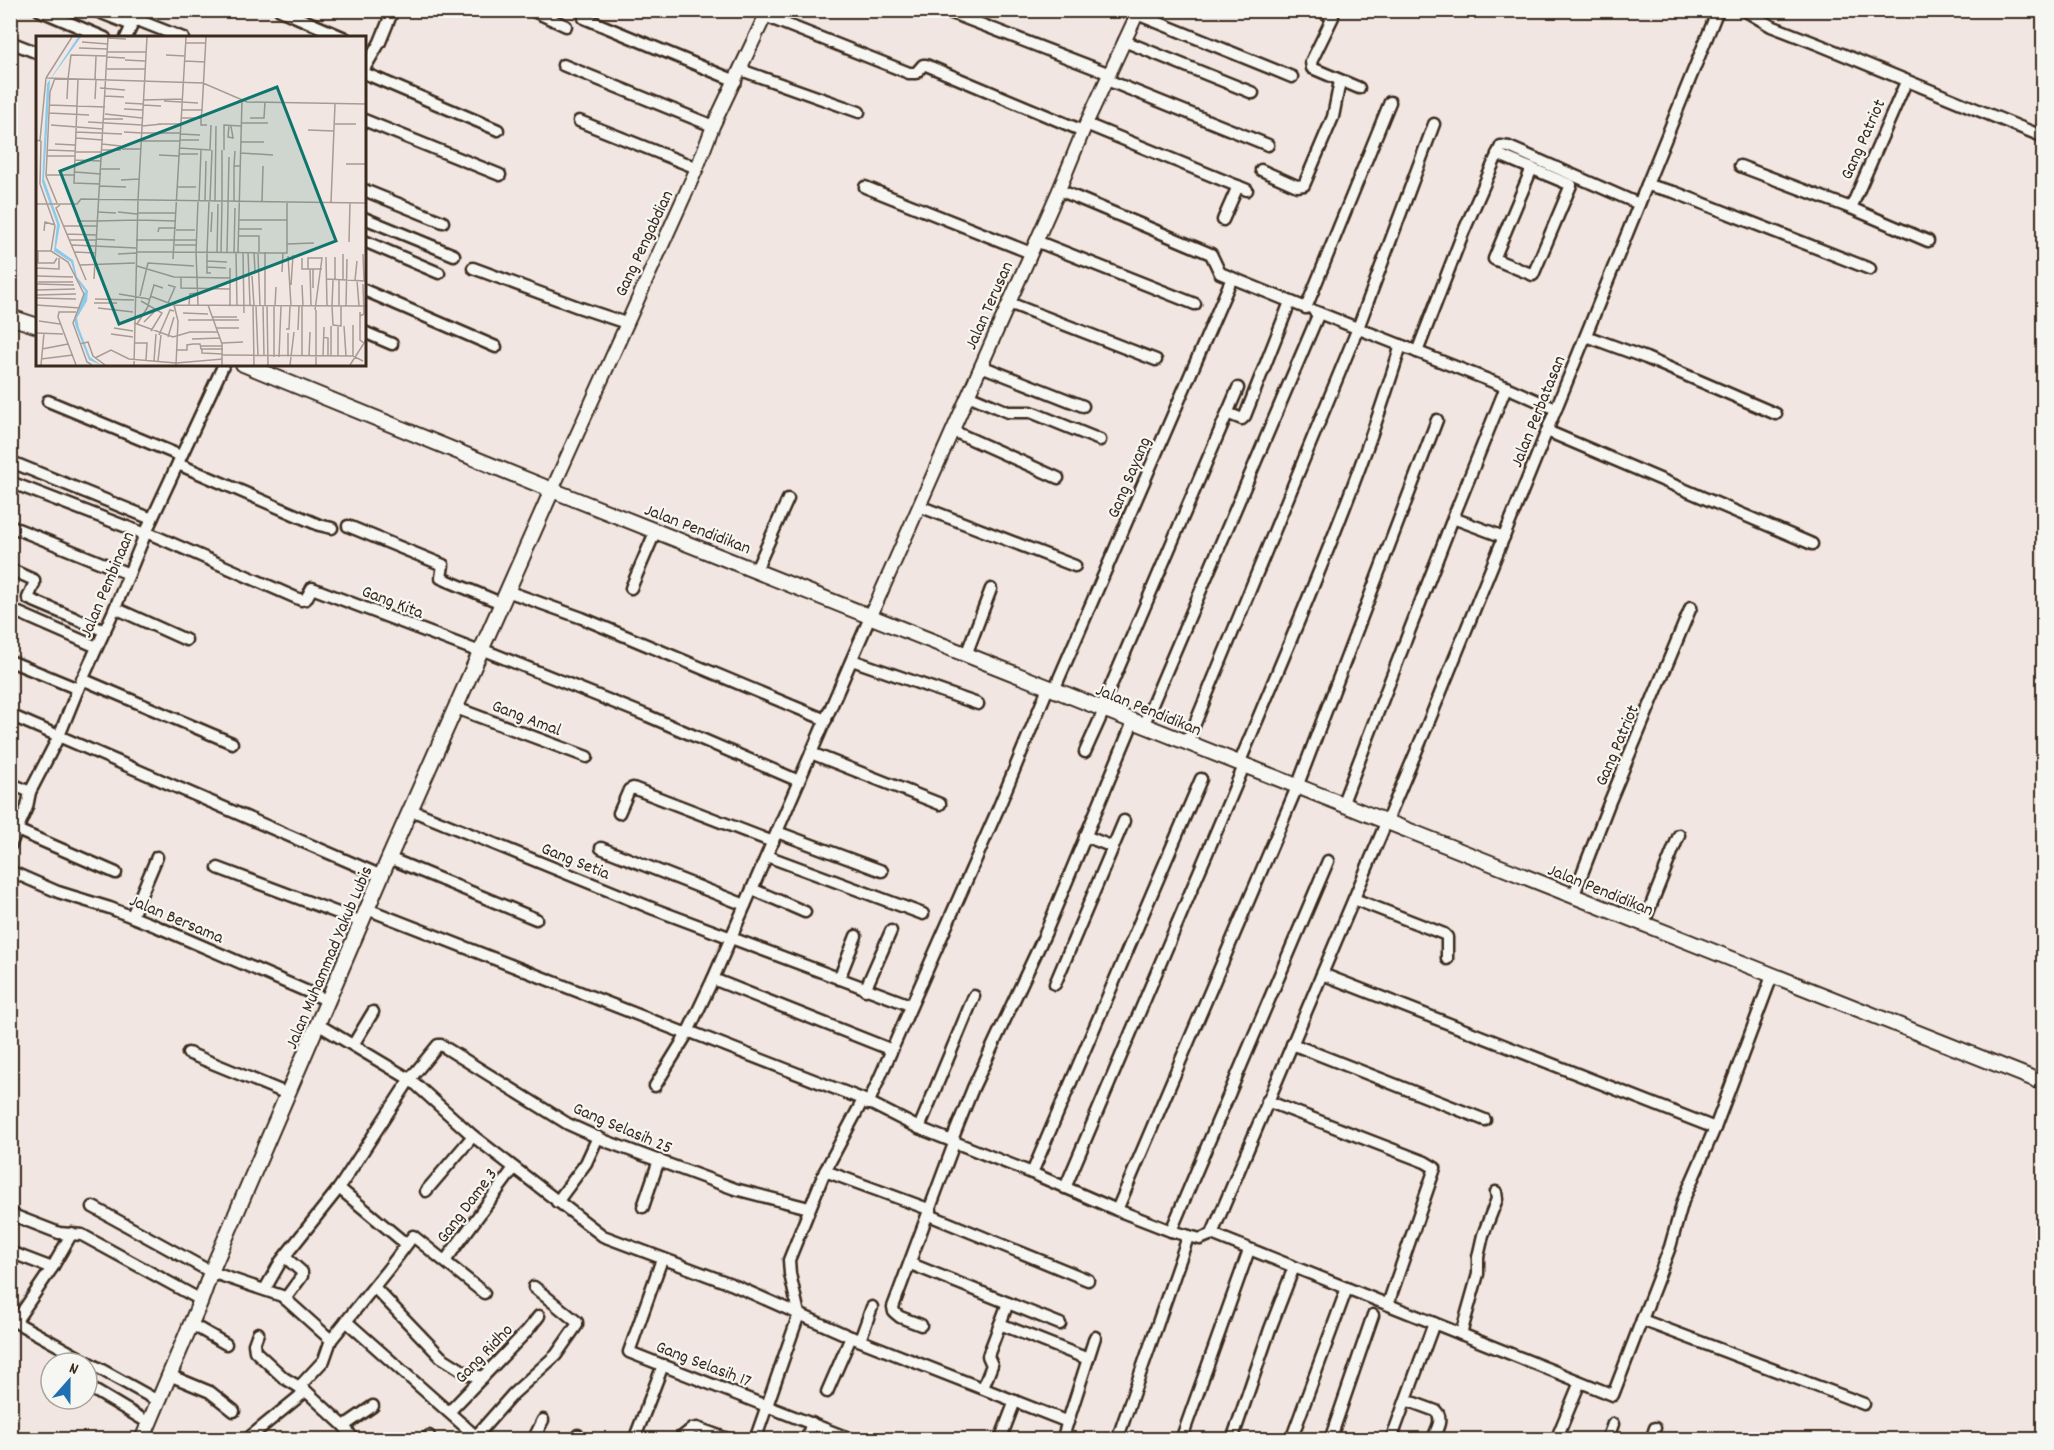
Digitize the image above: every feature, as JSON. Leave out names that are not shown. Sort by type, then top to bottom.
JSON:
[{"type":"main road","points":[[10,317],[36,325]]},
{"type":"main road","name":"Jalan Pendidikan","points":[[248,366],[1138,724],[2041,1082]]},
{"type":"main road","name":"Jalan Muhammad Yakub Lubis","points":[[142,1440],[211,1272],[552,490]]},
{"type":"street","points":[[39,10],[100,36]]},
{"type":"street","points":[[94,10],[135,18],[178,36]]},
{"type":"street","points":[[280,10],[340,36]]},
{"type":"street","points":[[366,63],[370,48],[393,10]]},
{"type":"street","points":[[531,10],[566,26]]},
{"type":"street","points":[[945,10],[1268,145]]},
{"type":"street","points":[[1319,10],[1334,14],[1311,63],[1312,68],[1359,88]]},
{"type":"street","name":"Jalan Perbatasan","points":[[1212,1234],[1387,823],[1718,10]]},
{"type":"street","points":[[1744,10],[1771,26],[2043,137]]},
{"type":"street","points":[[1138,12],[1292,77]]},
{"type":"street","name":"Jalan Terusan","points":[[871,615],[1138,12]]},
{"type":"street","points":[[766,13],[909,74],[916,73],[923,65],[926,65],[1242,188],[1223,220]]},
{"type":"street","name":"Gang Pengabdian","points":[[552,490],[627,319],[697,168],[713,126],[766,13]]},
{"type":"street","points":[[127,36],[135,18]]},
{"type":"street","points":[[584,18],[738,75],[859,112]]},
{"type":"street","points":[[1124,41],[1253,93]]},
{"type":"street","points":[[10,42],[36,52]]},
{"type":"street","points":[[562,65],[713,126]]},
{"type":"street","points":[[366,72],[498,130]]},
{"type":"street","points":[[1261,170],[1297,186],[1304,185],[1333,117],[1340,81]]},
{"type":"street","name":"Gang Patriot","points":[[1850,208],[1906,82]]},
{"type":"street","points":[[1306,308],[1390,102]]},
{"type":"street","points":[[366,121],[500,175]]},
{"type":"street","points":[[579,121],[697,168]]},
{"type":"street","points":[[1187,743],[1358,328],[1434,124]]},
{"type":"street","points":[[1417,352],[1463,233],[1501,146],[1509,147],[1639,204]]},
{"type":"street","points":[[1497,154],[1532,168],[1571,184],[1533,275],[1494,259],[1532,168]]},
{"type":"street","points":[[1740,166],[1928,241]]},
{"type":"street","points":[[1647,186],[1674,192],[1870,269]]},
{"type":"street","points":[[865,187],[1195,304]]},
{"type":"street","points":[[1059,190],[1212,254],[1220,273],[1556,409]]},
{"type":"street","points":[[366,191],[443,222]]},
{"type":"street","points":[[366,219],[454,255]]},
{"type":"street","points":[[366,242],[439,273]]},
{"type":"street","points":[[473,268],[595,312],[602,309],[627,319]]},
{"type":"street","name":"Gang Sayang","points":[[799,1314],[788,1266],[809,1208],[825,1171],[892,1050],[1232,278]]},
{"type":"street","points":[[366,291],[496,347]]},
{"type":"street","points":[[1227,413],[1242,419],[1245,416],[1290,302]]},
{"type":"street","points":[[1009,303],[1156,360]]},
{"type":"street","points":[[921,1325],[900,1317],[894,1312],[895,1302],[974,1088],[1045,934],[1085,836],[1138,724],[1319,313]]},
{"type":"street","points":[[366,333],[392,344]]},
{"type":"street","points":[[1586,336],[1646,358],[1776,414]]},
{"type":"street","points":[[1065,1188],[1326,554],[1380,413],[1401,345]]},
{"type":"street","name":"Jalan Pembinaan","points":[[10,846],[14,831],[27,807],[30,792],[59,736],[152,519],[223,366]]},
{"type":"street","points":[[981,366],[1083,406]]},
{"type":"street","points":[[1342,805],[1506,387]]},
{"type":"street","points":[[1085,752],[1238,388]]},
{"type":"street","points":[[968,395],[1008,412],[1031,412],[1100,440]]},
{"type":"street","points":[[48,401],[320,525],[332,528]]},
{"type":"street","points":[[1117,1210],[1297,787],[1437,420]]},
{"type":"street","points":[[953,431],[1059,478]]},
{"type":"street","points":[[1547,431],[1812,544]]},
{"type":"street","points":[[14,463],[152,519]]},
{"type":"street","points":[[10,482],[146,533]]},
{"type":"street","points":[[756,570],[788,499]]},
{"type":"street","points":[[919,506],[1075,566]]},
{"type":"street","points":[[1453,518],[1504,537]]},
{"type":"street","points":[[10,526],[129,574]]},
{"type":"street","points":[[348,526],[443,565],[441,578],[582,618],[826,720]]},
{"type":"street","points":[[631,588],[656,530]]},
{"type":"street","name":"Gang Kita","points":[[146,533],[301,600],[306,599],[312,588],[481,650]]},
{"type":"street","points":[[12,570],[34,580],[29,599],[105,631]]},
{"type":"street","points":[[966,655],[991,589]]},
{"type":"street","name":"Gang Patriot","points":[[1573,897],[1610,801],[1691,607]]},
{"type":"street","points":[[115,608],[186,640]]},
{"type":"street","points":[[10,609],[97,647]]},
{"type":"street","points":[[655,1086],[688,1032],[714,980],[730,938],[871,615]]},
{"type":"street","points":[[481,650],[648,716],[799,781]]},
{"type":"street","points":[[852,660],[978,704]]},
{"type":"street","points":[[10,661],[80,684],[232,743]]},
{"type":"street","name":"Gang Amal","points":[[456,708],[587,757]]},
{"type":"street","points":[[10,715],[382,876]]},
{"type":"street","points":[[811,753],[940,804]]},
{"type":"street","points":[[1032,1173],[1201,779]]},
{"type":"street","points":[[10,783],[30,792]]},
{"type":"street","points":[[619,813],[629,790],[633,788],[882,871]]},
{"type":"street","name":"Gang Setia","points":[[411,810],[730,938],[910,1005]]},
{"type":"street","points":[[1054,984],[1124,821]]},
{"type":"street","points":[[14,831],[116,873]]},
{"type":"street","points":[[1643,925],[1679,835]]},
{"type":"street","points":[[1085,836],[1113,847]]},
{"type":"street","points":[[601,848],[745,905]]},
{"type":"street","points":[[767,856],[924,914]]},
{"type":"street","points":[[132,916],[157,857]]},
{"type":"street","points":[[390,858],[536,919]]},
{"type":"street","points":[[1171,1231],[1328,861]]},
{"type":"street","points":[[218,868],[365,916],[688,1032],[865,1102],[919,1128],[1117,1210],[1188,1237],[1200,1239],[1212,1234],[1613,1395],[1670,1247],[1683,1201],[1715,1128],[1772,976]]},
{"type":"street","name":"Jalan Bersama","points":[[10,871],[58,892],[132,916],[329,1001]]},
{"type":"street","points":[[752,889],[805,912]]},
{"type":"street","points":[[1354,899],[1444,934],[1447,937],[1447,959]]},
{"type":"street","points":[[865,990],[891,931]]},
{"type":"street","points":[[839,979],[856,936]]},
{"type":"street","points":[[1322,974],[1715,1128]]},
{"type":"street","points":[[714,980],[892,1050]]},
{"type":"street","points":[[919,1128],[974,996]]},
{"type":"street","points":[[353,1045],[373,1012]]},
{"type":"street","points":[[319,1025],[410,1079],[473,1136],[603,1236],[731,1284],[856,1338],[1068,1422]]},
{"type":"street","points":[[1292,1044],[1485,1120]]},
{"type":"street","name":"Gang Selasih 25","points":[[410,1079],[438,1045],[441,1045],[568,1124],[735,1189],[809,1208]]},
{"type":"street","points":[[189,1053],[288,1094]]},
{"type":"street","points":[[265,1289],[285,1257],[339,1188],[410,1079]]},
{"type":"street","points":[[1267,1101],[1425,1162],[1435,1168],[1388,1304]]},
{"type":"street","points":[[426,1191],[473,1136]]},
{"type":"street","points":[[557,1202],[586,1163],[598,1137]]},
{"type":"street","points":[[643,1208],[659,1160]]},
{"type":"street","name":"Gang Dame 3","points":[[445,1261],[514,1168]]},
{"type":"street","points":[[825,1171],[930,1212],[1088,1280]]},
{"type":"street","points":[[339,1188],[406,1244]]},
{"type":"street","points":[[1461,1334],[1478,1274],[1478,1257],[1483,1235],[1497,1198],[1496,1192]]},
{"type":"street","points":[[93,1207],[211,1272],[265,1289],[285,1299],[331,1340]]},
{"type":"street","points":[[10,1214],[59,1233],[82,1235],[201,1300]]},
{"type":"street","points":[[72,1233],[52,1268],[13,1320],[158,1401]]},
{"type":"street","points":[[246,1440],[302,1389],[324,1360],[331,1340],[413,1236],[484,1293]]},
{"type":"street","points":[[1117,1440],[1188,1237]]},
{"type":"street","points":[[1181,1440],[1249,1250]]},
{"type":"street","points":[[10,1252],[52,1268]]},
{"type":"street","points":[[285,1257],[302,1272],[302,1276],[285,1299]]},
{"type":"street","name":"Gang Selasih 17","points":[[662,1259],[629,1352],[767,1404],[812,1423],[833,1436],[853,1440]]},
{"type":"street","points":[[911,1263],[1060,1324]]},
{"type":"street","points":[[1232,1440],[1270,1329],[1294,1268]]},
{"type":"street","points":[[374,1287],[441,1357],[468,1374],[483,1377]]},
{"type":"street","points":[[346,1321],[478,1438],[513,1394],[556,1355],[578,1325],[534,1287]]},
{"type":"street","points":[[1292,1440],[1347,1288]]},
{"type":"street","points":[[983,1388],[992,1365],[988,1356],[1008,1303]]},
{"type":"street","points":[[827,1392],[872,1307]]},
{"type":"street","points":[[754,1440],[799,1314]]},
{"type":"street","points":[[1330,1440],[1373,1315]]},
{"type":"street","name":"Gang Ridho","points":[[449,1412],[539,1316]]},
{"type":"street","points":[[1642,1320],[1864,1404]]},
{"type":"street","points":[[1391,1440],[1434,1323]]},
{"type":"street","points":[[191,1324],[226,1344]]},
{"type":"street","points":[[1000,1324],[1088,1359]]},
{"type":"street","points":[[258,1333],[254,1344],[255,1351],[284,1378],[302,1389],[344,1426],[354,1440]]},
{"type":"street","points":[[1062,1440],[1095,1337]]},
{"type":"street","points":[[634,1440],[663,1365]]},
{"type":"street","points":[[169,1375],[210,1392],[234,1411]]},
{"type":"street","points":[[1556,1440],[1580,1382]]},
{"type":"street","points":[[99,1393],[149,1423]]},
{"type":"street","points":[[1406,1400],[1436,1411],[1440,1415],[1432,1440]]},
{"type":"street","points":[[1000,1440],[1015,1401]]},
{"type":"street","points":[[344,1426],[373,1406]]},
{"type":"street","points":[[533,1440],[543,1420]]},
{"type":"street","points":[[806,1440],[812,1423]]},
{"type":"street","points":[[1607,1440],[1613,1424]]},
{"type":"street","points":[[678,1440],[686,1432],[697,1428],[731,1440]]},
{"type":"street","points":[[1651,1440],[1655,1428]]},
{"type":"street","points":[[10,1435],[18,1440]]}]
